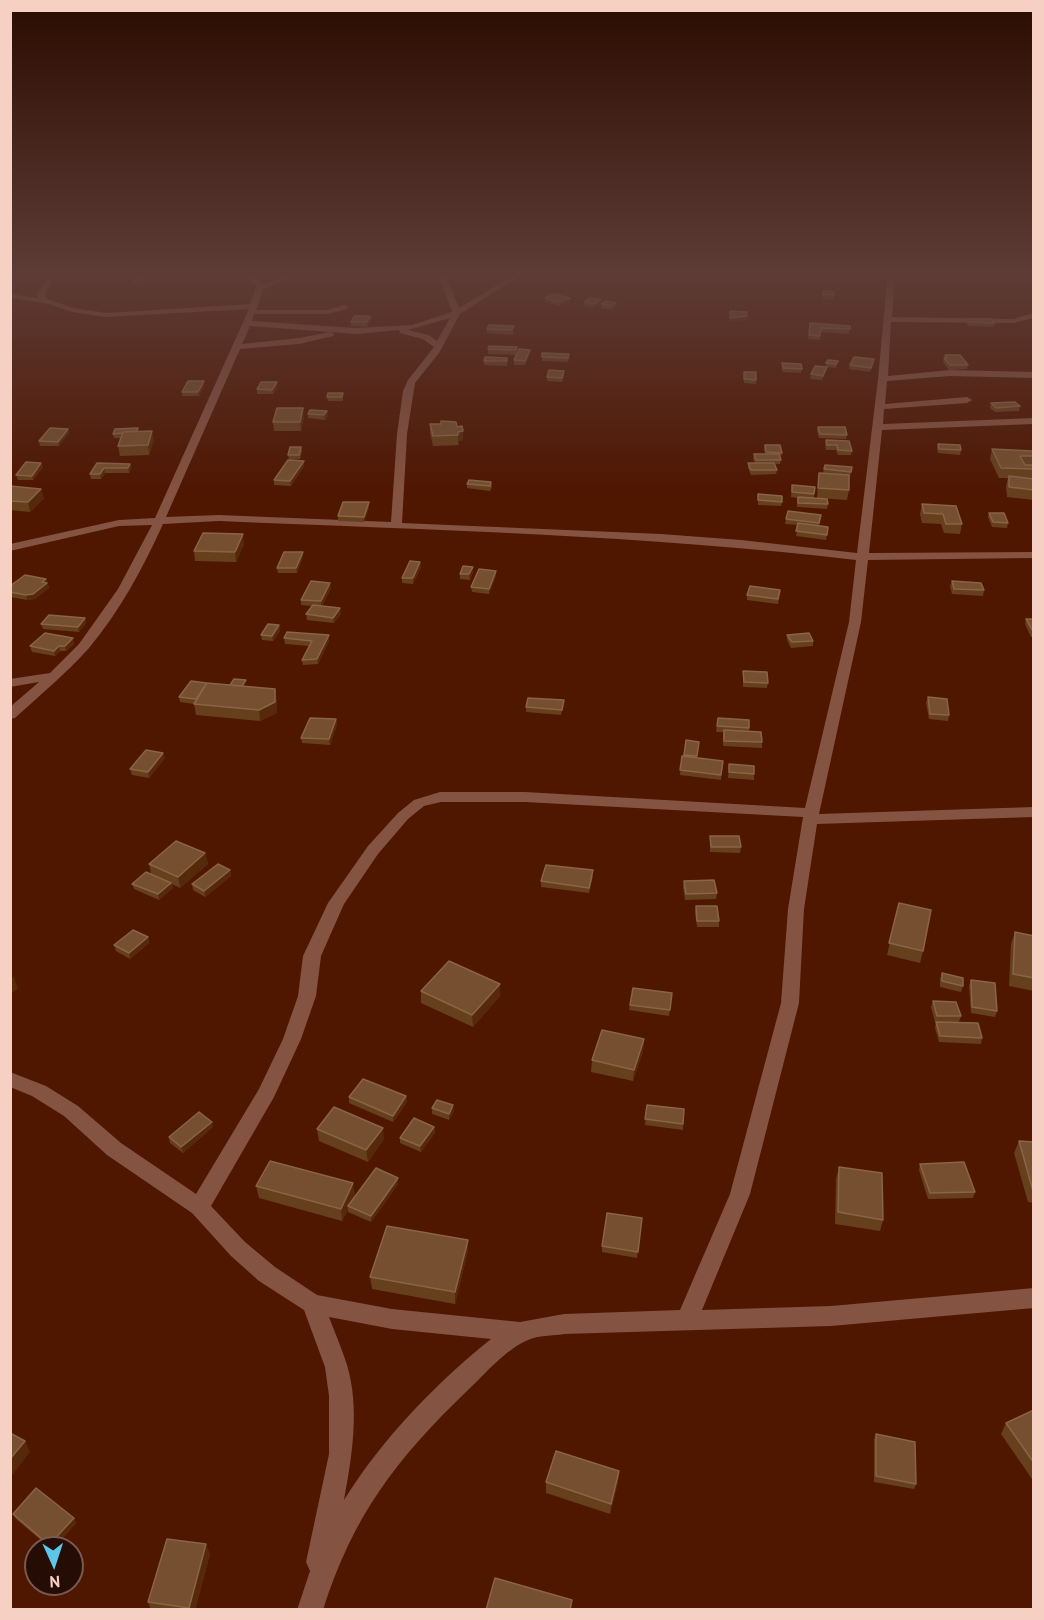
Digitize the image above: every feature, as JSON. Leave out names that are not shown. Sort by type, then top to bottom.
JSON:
[{"type":"street","points":[[10,715],[54,676],[100,626],[130,576],[159,519],[238,347],[241,347]]},
{"type":"street","points":[[396,524],[406,398],[411,382],[438,347]]},
{"type":"street","points":[[687,1319],[741,1194],[790,1003],[796,909],[811,816],[855,622],[885,347]]},
{"type":"street","points":[[883,379],[950,373],[1034,375]]},
{"type":"street","points":[[879,407],[967,400]]},
{"type":"street","points":[[877,427],[1034,421]]},
{"type":"street","points":[[10,548],[104,526],[159,519],[219,518],[661,537],[741,543],[861,557],[1034,555]]},
{"type":"street","points":[[10,683],[54,676]]},
{"type":"street","points":[[200,1207],[267,1092],[292,1039],[307,996],[312,956],[336,903],[373,850],[419,803],[440,797],[525,796],[811,816],[1034,812]]},
{"type":"street","points":[[10,1079],[39,1091],[71,1112],[114,1149],[200,1207],[238,1249],[267,1274],[313,1304],[392,1319],[521,1332],[564,1324],[831,1316],[1034,1298]]},
{"type":"street","points":[[310,1608],[341,1443],[341,1396],[336,1366],[313,1304]]},
{"type":"street","points":[[310,1608],[332,1547],[349,1511],[378,1468],[436,1405],[475,1368],[521,1332]]},
{"type":"building","points":[[489,347],[517,347],[516,350],[488,349]]},
{"type":"building","points":[[519,349],[530,350],[525,361],[514,360]]},
{"type":"building","points":[[542,353],[569,354],[568,358],[542,357]]},
{"type":"building","points":[[945,355],[960,355],[968,365],[950,365],[944,358],[947,358]]},
{"type":"building","points":[[485,357],[507,358],[507,361],[484,361]]},
{"type":"building","points":[[854,357],[874,359],[871,368],[850,365]]},
{"type":"building","points":[[828,360],[838,361],[836,364],[826,363]]},
{"type":"building","points":[[782,363],[801,364],[802,369],[783,368]]},
{"type":"building","points":[[815,366],[827,367],[823,376],[811,374]]},
{"type":"building","points":[[549,370],[564,371],[562,378],[547,377]]},
{"type":"building","points":[[744,372],[756,372],[756,380],[744,379]]},
{"type":"building","points":[[188,381],[204,381],[198,392],[182,392]]},
{"type":"building","points":[[261,382],[277,382],[272,390],[257,389]]},
{"type":"building","points":[[328,393],[343,393],[342,397],[327,397]]},
{"type":"building","points":[[1015,402],[1020,406],[996,408],[991,403]]},
{"type":"building","points":[[277,408],[303,408],[300,422],[273,422]]},
{"type":"building","points":[[310,410],[327,411],[324,415],[308,414]]},
{"type":"building","points":[[441,421],[456,422],[457,427],[462,426],[463,431],[458,432],[458,435],[433,436],[430,424],[441,424]]},
{"type":"building","points":[[818,427],[845,427],[847,435],[820,434]]},
{"type":"building","points":[[50,428],[68,429],[58,442],[39,441]]},
{"type":"building","points":[[138,428],[137,431],[113,434],[115,429]]},
{"type":"building","points":[[152,431],[148,445],[118,446],[123,432]]},
{"type":"building","points":[[826,440],[849,441],[852,451],[838,450],[837,445],[827,445]]},
{"type":"building","points":[[938,444],[960,445],[961,450],[939,449]]},
{"type":"building","points":[[765,445],[780,445],[782,453],[766,452]]},
{"type":"building","points":[[290,447],[301,447],[299,455],[288,455]]},
{"type":"building","points":[[992,449],[1033,451],[1034,456],[1020,456],[1025,465],[1034,465],[1034,469],[1001,468]]},
{"type":"building","points":[[754,454],[779,454],[781,460],[756,460]]},
{"type":"building","points":[[288,460],[304,461],[290,481],[274,480]]},
{"type":"building","points":[[26,462],[41,463],[32,476],[16,475]]},
{"type":"building","points":[[97,463],[130,464],[128,468],[104,468],[100,474],[90,474]]},
{"type":"building","points":[[748,463],[774,463],[777,470],[751,470]]},
{"type":"building","points":[[825,465],[852,467],[851,472],[824,469]]},
{"type":"building","points":[[819,473],[849,475],[849,490],[818,488]]},
{"type":"building","points":[[1009,476],[1034,479],[1034,490],[1009,487]]},
{"type":"building","points":[[469,480],[491,482],[490,486],[467,484]]},
{"type":"building","points":[[792,485],[815,487],[814,494],[792,492]]},
{"type":"building","points":[[10,486],[41,489],[28,502],[10,501]]},
{"type":"building","points":[[758,494],[782,496],[782,502],[758,500]]},
{"type":"building","points":[[798,497],[827,499],[828,504],[798,503]]},
{"type":"building","points":[[343,502],[369,502],[364,517],[338,516]]},
{"type":"building","points":[[922,504],[956,506],[962,524],[946,524],[943,514],[924,513]]},
{"type":"building","points":[[788,511],[821,515],[819,523],[786,519]]},
{"type":"building","points":[[989,513],[1004,513],[1008,523],[993,522]]},
{"type":"building","points":[[798,523],[828,527],[827,535],[796,531]]},
{"type":"building","points":[[203,533],[243,534],[235,552],[194,551]]},
{"type":"building","points":[[284,552],[303,552],[296,568],[277,568]]},
{"type":"building","points":[[410,561],[420,562],[413,578],[402,578]]},
{"type":"building","points":[[463,566],[473,567],[469,574],[460,574]]},
{"type":"building","points":[[479,569],[496,571],[489,589],[471,587]]},
{"type":"building","points":[[25,575],[46,579],[42,582],[47,583],[33,594],[10,592],[10,586]]},
{"type":"building","points":[[311,581],[330,583],[321,601],[301,600]]},
{"type":"building","points":[[952,581],[981,583],[984,590],[954,589]]},
{"type":"building","points":[[750,586],[780,590],[778,599],[747,595]]},
{"type":"building","points":[[313,605],[340,608],[333,618],[306,614]]},
{"type":"building","points":[[49,615],[85,618],[78,627],[41,624]]},
{"type":"building","points":[[1026,619],[1034,619],[1034,631],[1033,631]]},
{"type":"building","points":[[268,624],[279,625],[272,636],[261,635]]},
{"type":"building","points":[[287,632],[329,635],[317,659],[302,660],[312,641],[284,638]]},
{"type":"building","points":[[45,633],[73,638],[65,646],[59,646],[54,651],[30,646]]},
{"type":"building","points":[[809,633],[813,641],[792,642],[787,635]]},
{"type":"building","points":[[743,671],[767,672],[768,683],[744,682]]},
{"type":"building","points":[[234,679],[246,680],[242,686],[230,685]]},
{"type":"building","points":[[191,681],[207,683],[196,699],[179,697]]},
{"type":"building","points":[[207,683],[275,689],[275,702],[259,710],[194,704]]},
{"type":"building","points":[[928,697],[947,699],[949,715],[930,714]]},
{"type":"building","points":[[528,698],[564,700],[562,710],[526,707]]},
{"type":"building","points":[[310,718],[336,719],[329,739],[301,738]]},
{"type":"building","points":[[718,718],[749,720],[749,728],[717,726]]},
{"type":"building","points":[[724,730],[761,732],[762,742],[724,741]]},
{"type":"building","points":[[686,740],[699,742],[697,756],[684,755]]},
{"type":"building","points":[[146,750],[163,753],[148,772],[130,769]]},
{"type":"building","points":[[682,756],[723,761],[721,775],[680,770]]},
{"type":"building","points":[[729,764],[754,766],[754,774],[729,772]]},
{"type":"building","points":[[710,836],[739,836],[741,847],[711,847]]},
{"type":"building","points":[[176,841],[205,853],[178,877],[149,864]]},
{"type":"building","points":[[218,864],[230,870],[204,891],[192,884]]},
{"type":"building","points":[[546,865],[593,870],[589,888],[541,881]]},
{"type":"building","points":[[146,872],[171,883],[158,894],[132,884]]},
{"type":"building","points":[[714,880],[717,893],[686,894],[684,881]]},
{"type":"building","points":[[899,903],[931,910],[923,951],[889,943]]},
{"type":"building","points":[[696,906],[717,906],[719,921],[697,921]]},
{"type":"building","points":[[133,930],[148,937],[129,953],[114,945]]},
{"type":"building","points":[[1015,932],[1034,936],[1034,978],[1013,974]]},
{"type":"building","points":[[449,961],[500,984],[472,1015],[421,991]]},
{"type":"building","points":[[942,973],[963,978],[963,986],[942,981]]},
{"type":"building","points":[[971,980],[995,983],[997,1011],[972,1007]]},
{"type":"building","points":[[633,988],[672,993],[670,1010],[630,1005]]},
{"type":"building","points":[[933,1001],[956,1002],[961,1016],[937,1016]]},
{"type":"building","points":[[936,1022],[978,1023],[982,1038],[940,1036]]},
{"type":"building","points":[[602,1030],[644,1039],[634,1070],[592,1060]]},
{"type":"building","points":[[363,1079],[406,1096],[393,1116],[349,1097]]},
{"type":"building","points":[[437,1100],[453,1105],[449,1114],[432,1108]]},
{"type":"building","points":[[647,1105],[684,1109],[683,1124],[645,1119]]},
{"type":"building","points":[[334,1107],[383,1128],[366,1150],[317,1129]]},
{"type":"building","points":[[199,1112],[212,1122],[181,1147],[169,1137]]},
{"type":"building","points":[[414,1118],[434,1127],[420,1146],[400,1138]]},
{"type":"building","points":[[1019,1141],[1034,1142],[1034,1191],[1033,1191]]},
{"type":"building","points":[[270,1161],[353,1183],[341,1209],[256,1186]]},
{"type":"building","points":[[964,1162],[975,1192],[930,1193],[920,1164]]},
{"type":"building","points":[[839,1167],[882,1173],[883,1220],[838,1212]]},
{"type":"building","points":[[376,1168],[398,1178],[371,1216],[348,1206]]},
{"type":"building","points":[[607,1213],[642,1218],[638,1252],[602,1246]]},
{"type":"building","points":[[387,1226],[468,1240],[455,1292],[370,1277]]},
{"type":"building","points":[[1034,1410],[1034,1463],[1006,1423]]},
{"type":"building","points":[[10,1433],[25,1441],[10,1459]]},
{"type":"building","points":[[876,1434],[915,1442],[916,1484],[876,1476]]},
{"type":"building","points":[[556,1451],[619,1471],[611,1504],[546,1482]]},
{"type":"building","points":[[36,1488],[74,1518],[57,1536],[39,1536],[13,1514]]},
{"type":"building","points":[[167,1539],[206,1544],[189,1608],[148,1602]]},
{"type":"building","points":[[495,1578],[572,1600],[570,1610],[486,1610]]}]
